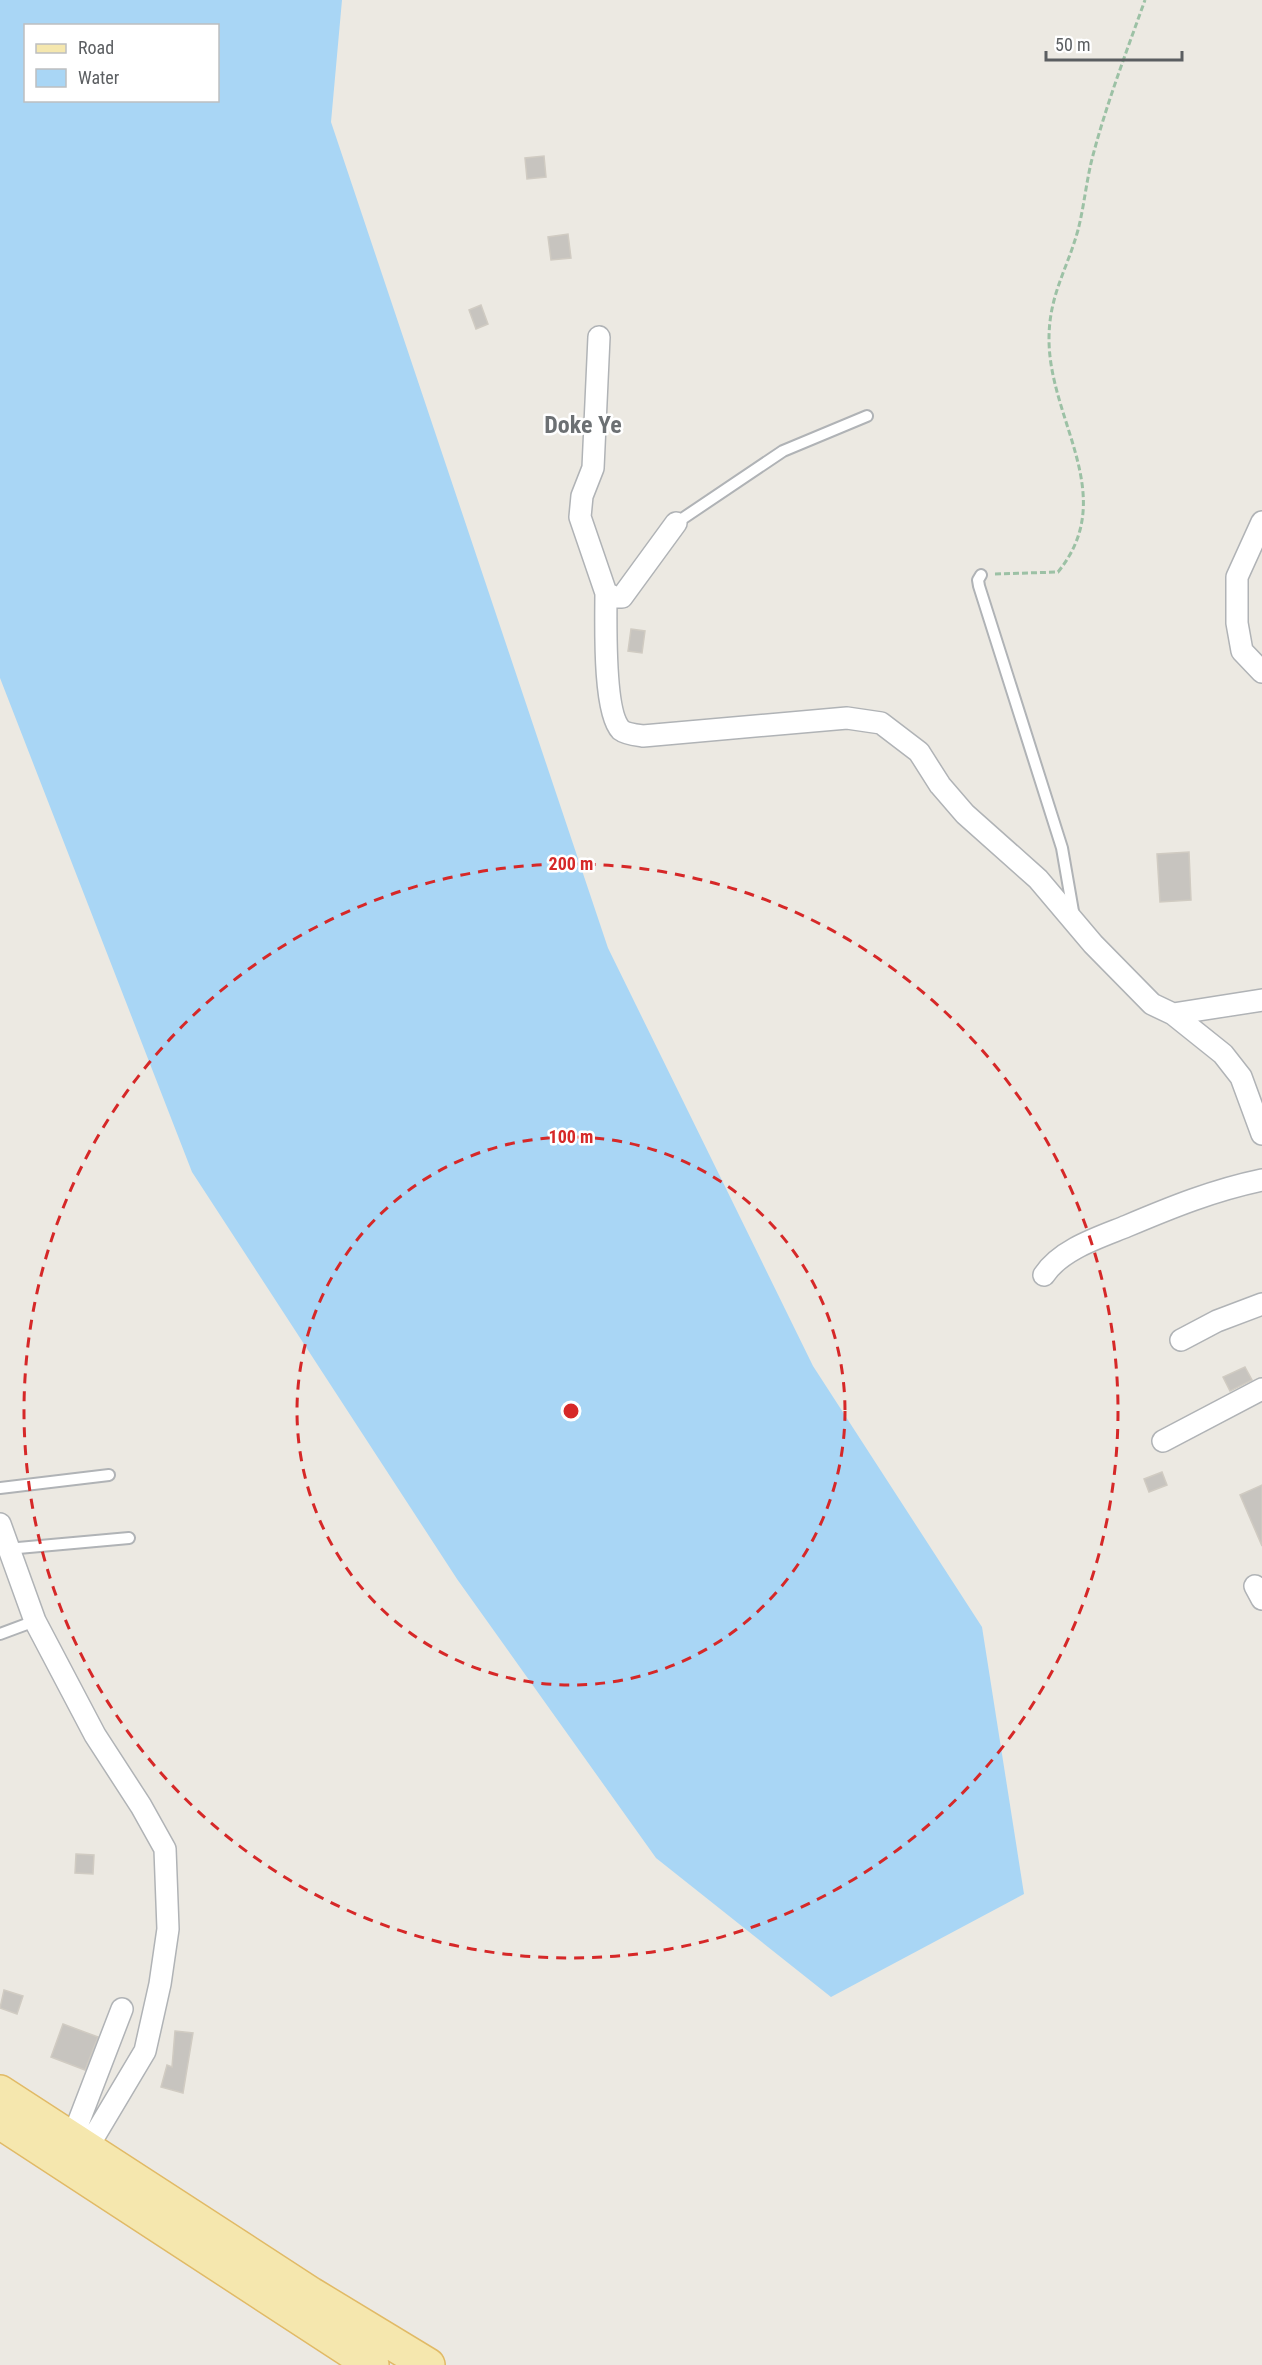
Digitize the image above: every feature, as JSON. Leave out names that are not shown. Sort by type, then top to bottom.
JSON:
[{"type":"main road","points":[[0,2091],[74,2152],[372,2365]]},
{"type":"main road","points":[[0,2122],[74,2152],[428,2365]]},
{"type":"street","points":[[599,337],[593,468],[582,496],[580,517],[606,593],[608,684],[616,723],[623,732],[643,736],[847,718],[881,723],[919,752],[940,785],[965,814],[1038,879],[1075,923],[1152,1004],[1173,1014],[1223,1054],[1241,1077],[1262,1134]]},
{"type":"street","points":[[1262,522],[1237,577],[1237,623],[1242,651],[1262,672]]},
{"type":"street","points":[[606,593],[614,597],[622,597],[676,523]]},
{"type":"street","points":[[1173,1014],[1262,1000]]},
{"type":"street","points":[[1044,1275],[1049,1267],[1090,1240],[1175,1204],[1218,1190],[1262,1180]]},
{"type":"street","points":[[1181,1340],[1217,1321],[1262,1304]]},
{"type":"street","points":[[1163,1441],[1262,1389]]},
{"type":"street","points":[[0,1524],[7,1549],[35,1621],[95,1736],[141,1806],[165,1849],[168,1929],[160,1984],[145,2051],[74,2152]]},
{"type":"street","points":[[74,2152],[122,2009]]},
{"type":"lane","points":[[676,523],[783,451],[867,416]]},
{"type":"lane","points":[[981,575],[978,580],[979,586],[1062,848],[1075,923]]},
{"type":"lane","points":[[0,1488],[109,1475]]},
{"type":"lane","points":[[7,1549],[129,1538]]},
{"type":"lane","points":[[0,1634],[35,1621]]},
{"type":"path","points":[[981,575],[1058,573],[1074,554],[1081,529],[1084,486],[1079,458],[1054,385],[1049,339],[1052,299],[1078,230],[1092,158],[1119,66],[1145,0]]},
{"type":"water","points":[[0,0],[342,0],[331,122],[608,948],[813,1366],[982,1627],[1024,1894],[831,1997],[656,1858],[457,1579],[192,1172],[0,678]]},
{"type":"building","points":[[544,156],[546,177],[527,179],[525,158]]},
{"type":"building","points":[[568,234],[571,258],[551,260],[548,237]]},
{"type":"building","points":[[481,305],[488,324],[476,329],[469,310]]},
{"type":"building","points":[[631,629],[645,631],[642,653],[628,651]]},
{"type":"building","points":[[1189,852],[1191,900],[1160,902],[1157,854]]},
{"type":"building","points":[[1245,1367],[1252,1380],[1230,1391],[1223,1377]]},
{"type":"building","points":[[1162,1472],[1167,1485],[1149,1492],[1144,1479]]},
{"type":"building","points":[[1262,1485],[1262,1546],[1240,1495]]},
{"type":"building","points":[[76,1854],[94,1855],[93,1874],[75,1873]]},
{"type":"building","points":[[4,1990],[23,1996],[17,2014],[0,2008]]},
{"type":"building","points":[[63,2024],[98,2037],[85,2070],[51,2057]]},
{"type":"building","points":[[175,2031],[193,2033],[183,2093],[161,2087],[167,2065],[172,2067]]},
{"type":"district","name":"Doke Ye","points":[[583,425]]}]
